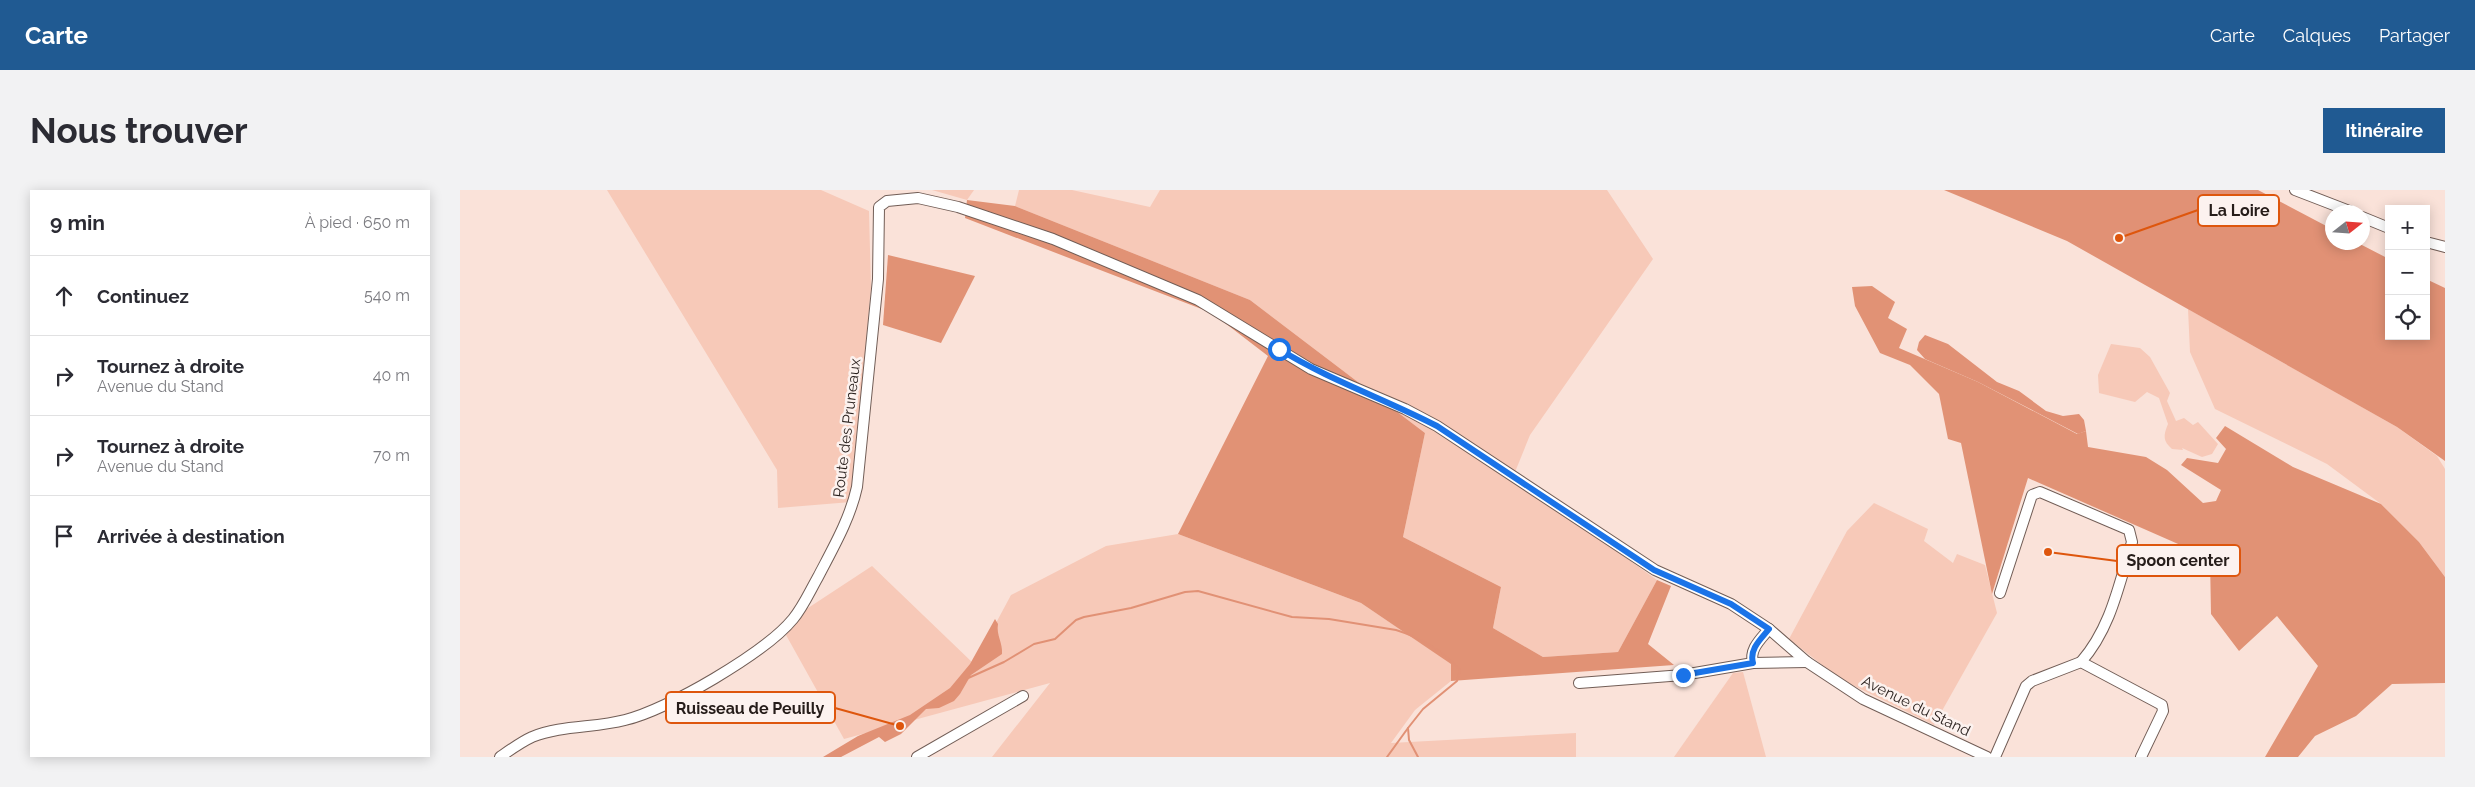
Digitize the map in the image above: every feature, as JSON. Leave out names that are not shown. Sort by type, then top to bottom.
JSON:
[{"type":"street","points":[[2295,190],[2334,205]]},
{"type":"street","name":"Avenue du Stand","points":[[887,201],[918,198],[958,207],[1053,239],[1198,300],[1310,368],[1405,409],[1437,426],[1654,570],[1731,604],[1769,629],[1807,662],[1863,699],[1987,757]]},
{"type":"street","name":"Route des Pruneaux","points":[[500,757],[533,737],[560,730],[624,720],[648,713],[683,696],[744,658],[774,637],[794,619],[832,549],[853,504],[857,487],[878,279],[878,208],[887,201]]},
{"type":"street","points":[[2370,220],[2385,226]]},
{"type":"street","points":[[2430,243],[2445,247]]},
{"type":"street","points":[[1995,757],[2026,686],[2032,681],[2081,662],[2103,633],[2132,542],[2128,530],[2040,492],[2035,492],[2032,495],[2000,593]]},
{"type":"street","points":[[1753,663],[1751,657],[1753,650],[1769,629]]},
{"type":"street","points":[[1579,683],[1683,675],[1753,663],[1807,662]]},
{"type":"street","points":[[2081,662],[2162,705],[2162,711],[2141,757]]},
{"type":"street","points":[[917,757],[1023,696]]},
{"type":"shaded area","points":[[607,190],[821,190],[869,211],[871,288],[851,502],[778,508],[777,470]]},
{"type":"shaded area","points":[[932,190],[974,190],[967,200]]},
{"type":"shaded area","points":[[1019,190],[1072,190],[1150,207],[1160,190],[1607,190],[1653,259],[1530,435],[1513,477],[1657,580],[1618,652],[1543,657],[1493,628],[1501,587],[1403,537],[1425,433],[1250,300],[1015,206]]},
{"type":"shaded area","points":[[1944,190],[2258,190],[2325,225],[2325,250],[2370,249],[2385,257],[2385,340],[2430,340],[2430,281],[2445,288],[2445,461],[2397,427],[2067,241]]},
{"type":"shaded area","points":[[967,200],[1015,206],[1250,300],[1425,433],[1403,537],[1501,587],[1493,628],[1543,657],[1618,652],[1657,580],[1671,586],[1648,644],[1674,665],[1451,681],[1451,664],[1361,603],[1178,534],[1268,356],[1212,313],[965,218]]},
{"type":"shaded area","points":[[888,255],[975,276],[941,343],[883,325]]},
{"type":"shaded area","points":[[1872,286],[1895,302],[1888,318],[1907,329],[1899,348],[1978,382],[2077,434],[2086,431],[2088,447],[2146,457],[2167,470],[2203,503],[2216,501],[2221,490],[2181,465],[2187,458],[2218,463],[2226,449],[2216,438],[2225,426],[2293,467],[2381,504],[2419,542],[2445,577],[2445,683],[2392,684],[2356,716],[2315,736],[2298,757],[2265,757],[2318,666],[2277,616],[2239,651],[2211,614],[2210,558],[2028,478],[1992,594],[1961,443],[1948,439],[1939,394],[1910,365],[1880,353],[1855,306],[1852,287]]},
{"type":"shaded area","points":[[2188,309],[2397,427],[2437,456],[2445,469],[2445,577],[2419,542],[2381,504],[2327,464],[2215,409],[2190,352]]},
{"type":"shaded area","points":[[1925,335],[1948,344],[1997,382],[2019,391],[2046,411],[2063,416],[2079,414],[2084,420],[2086,431],[2078,434],[1978,382],[1925,359],[1917,350],[1919,342]]},
{"type":"shaded area","points":[[2111,344],[2140,348],[2150,357],[2170,393],[2167,401],[2176,421],[2184,418],[2193,425],[2198,422],[2218,444],[2212,454],[2202,457],[2182,448],[2183,450],[2172,449],[2169,446],[2165,441],[2165,432],[2168,424],[2159,398],[2147,392],[2135,402],[2099,393],[2098,375]]},
{"type":"shaded area","points":[[1874,503],[1928,529],[1924,541],[1953,563],[1957,554],[1985,565],[1997,613],[1934,725],[1840,679],[1789,639],[1847,531]]},
{"type":"shaded area","points":[[1178,534],[1361,603],[1452,664],[1451,681],[1415,710],[1391,743],[1576,733],[1576,757],[992,757],[1050,683],[844,739],[786,635],[805,610],[872,566],[974,664],[1011,595],[1106,546]]},
{"type":"shaded area","points":[[995,619],[998,624],[1002,654],[971,675],[954,701],[939,708],[926,709],[901,734],[885,742],[879,737],[841,757],[823,757],[858,736],[910,715],[950,688],[970,664]]},
{"type":"shaded area","points":[[1743,672],[1766,757],[1674,757],[1733,673]]},
{"type":"waterway","points":[[966,679],[1004,662],[1034,644],[1055,639],[1076,620],[1131,608],[1185,592],[1198,591],[1292,617],[1329,619],[1396,630],[1422,641],[1439,651],[1460,670],[1457,681],[1423,709],[1408,728],[1409,740],[1418,757]]},
{"type":"waterway","points":[[1387,757],[1408,728]]},
{"type":"place","name":"La Loire","points":[[2119,238]]},
{"type":"place","name":"Spoon center","points":[[2048,552]]},
{"type":"place","name":"Ruisseau de Peuilly","points":[[900,726]]},
{"type":"route","points":[[1279,349],[1310,368],[1405,409],[1437,426],[1654,570],[1677,582],[1731,604],[1769,629],[1753,650],[1751,657],[1753,663],[1683,675]]}]
